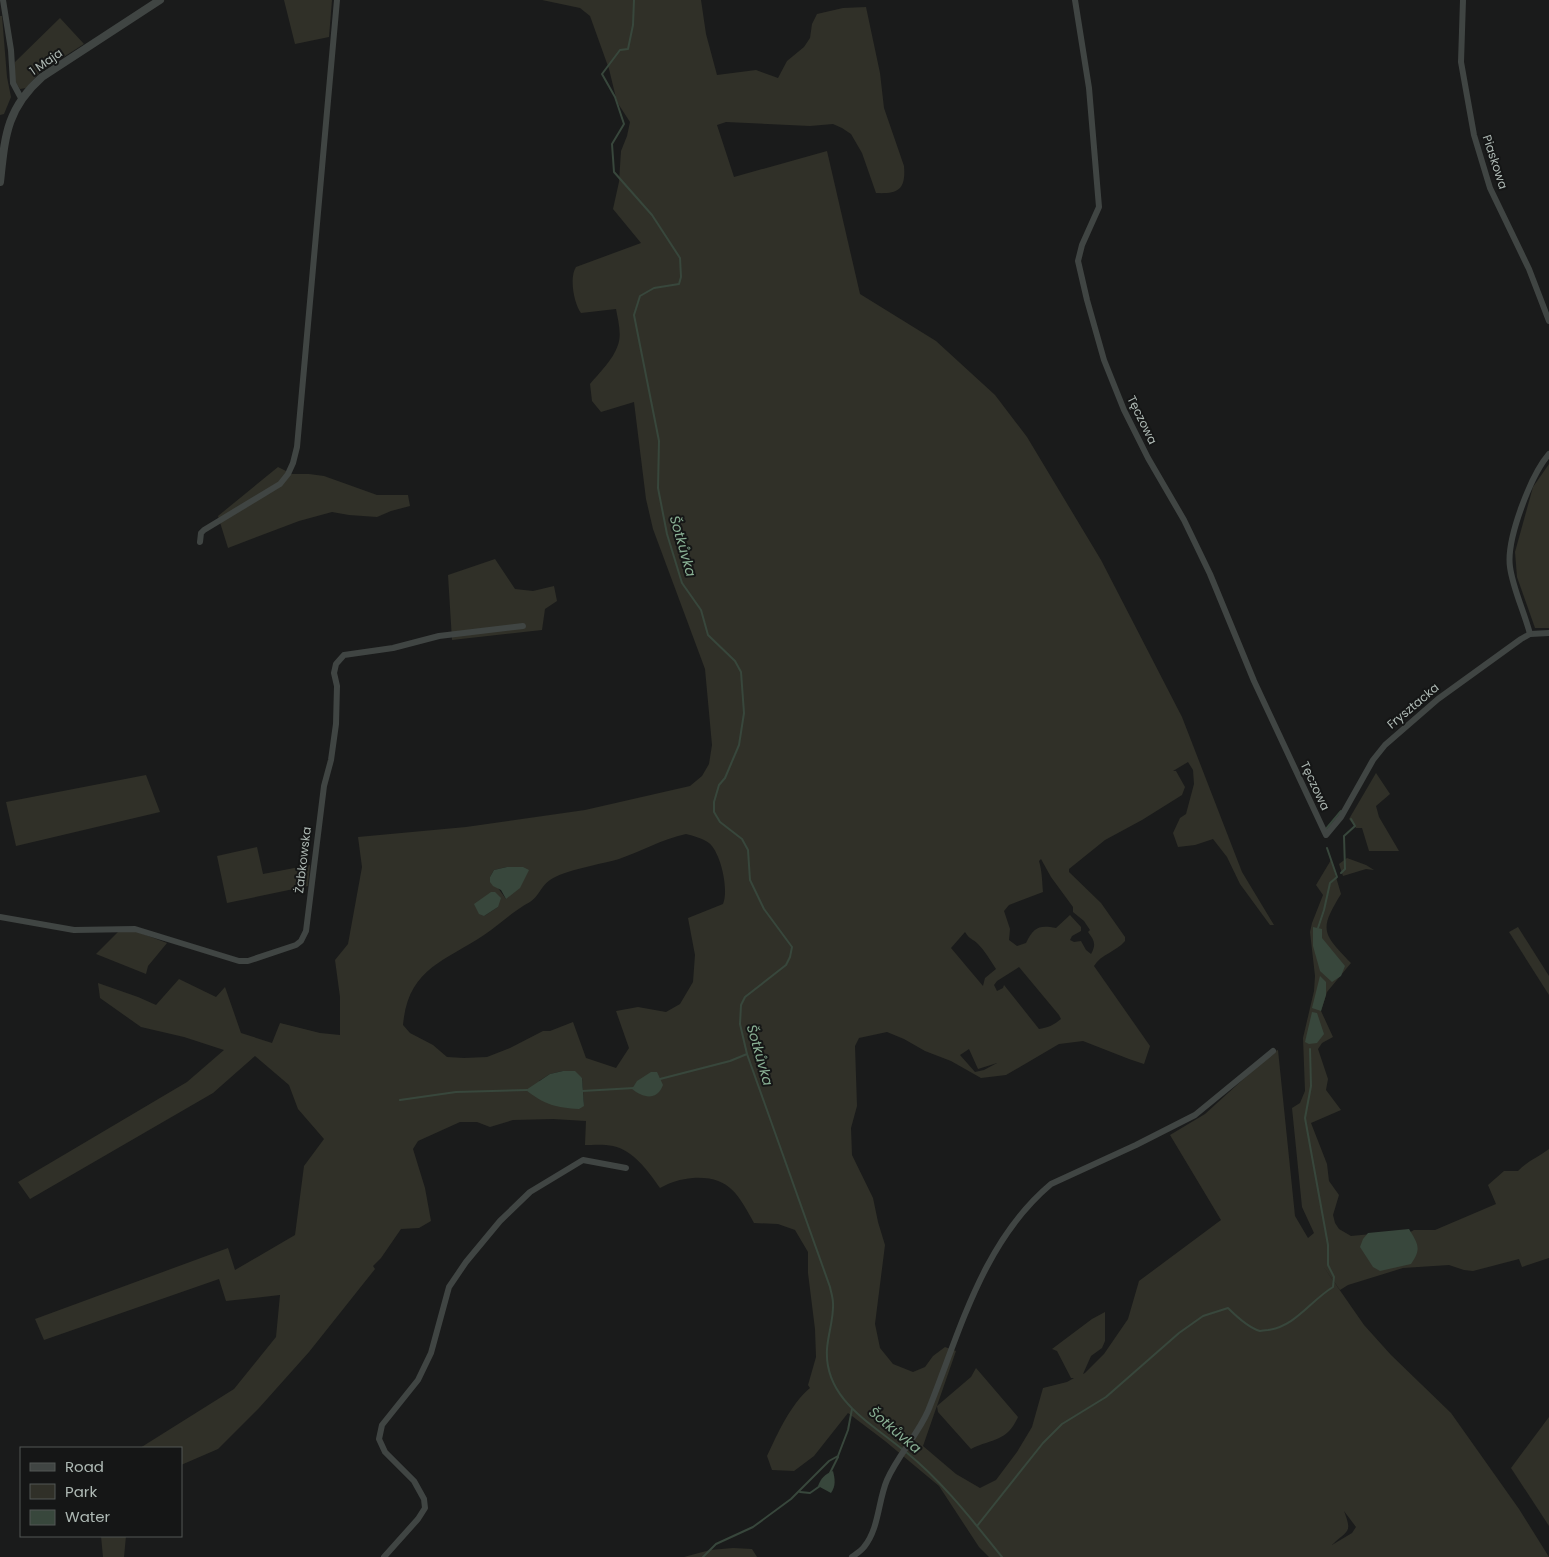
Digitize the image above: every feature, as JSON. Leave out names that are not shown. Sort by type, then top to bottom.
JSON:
[{"type":"street","points":[[3,0],[13,83],[21,98]]},
{"type":"street","name":"1 Maja","points":[[0,182],[6,132],[21,98],[42,77],[160,0]]},
{"type":"street","points":[[200,542],[204,530],[280,484],[288,474],[293,463],[305,361],[337,0]]},
{"type":"street","name":"Tęczowa","points":[[1074,0],[1089,88],[1099,207],[1082,245],[1078,261],[1086,300],[1104,360],[1124,410],[1148,458],[1184,520],[1210,574],[1254,681],[1326,836]]},
{"type":"street","name":"Piaskowa","points":[[1463,0],[1461,62],[1474,135],[1490,188],[1530,269],[1549,321]]},
{"type":"street","points":[[1530,634],[1512,576],[1509,558],[1514,533],[1526,496],[1538,470],[1549,454]]},
{"type":"street","name":"Żabkowska","points":[[0,916],[74,930],[136,929],[239,961],[248,961],[296,945],[301,941],[306,931],[324,786],[334,739],[337,686],[334,673],[336,664],[344,655],[393,648],[439,636],[523,626]]},
{"type":"street","name":"Frysztacka","points":[[1326,836],[1341,817],[1373,760],[1390,741],[1438,699],[1530,634],[1549,632]]},
{"type":"street","points":[[852,1557],[863,1548],[871,1534],[886,1484],[928,1411],[966,1310],[1005,1235],[1041,1193],[1052,1184],[1195,1115],[1272,1051]]},
{"type":"street","points":[[384,1557],[418,1519],[424,1508],[424,1499],[414,1481],[386,1452],[379,1439],[382,1426],[418,1380],[431,1353],[449,1287],[466,1262],[500,1221],[530,1192],[583,1160],[626,1168]]},
{"type":"green space","points":[[284,0],[332,0],[329,37],[295,44]]},
{"type":"green space","points":[[542,0],[701,0],[706,34],[717,75],[756,70],[778,78],[787,61],[804,47],[810,38],[812,24],[817,14],[843,8],[866,7],[880,73],[884,108],[904,166],[904,180],[899,189],[890,193],[876,193],[862,153],[851,134],[833,124],[810,126],[726,122],[717,125],[734,177],[827,151],[860,294],[936,341],[995,395],[1027,437],[1101,560],[1182,717],[1242,872],[1274,925],[1270,925],[1240,884],[1227,857],[1213,839],[1195,845],[1178,847],[1173,833],[1180,818],[1186,814],[1194,784],[1193,770],[1188,762],[1173,771],[1176,771],[1185,787],[1182,795],[1105,840],[1069,869],[1069,872],[1101,903],[1125,937],[1125,941],[1121,945],[1094,966],[1150,1046],[1144,1064],[1083,1041],[1059,1044],[1006,1075],[981,1078],[951,1061],[925,1051],[887,1032],[859,1038],[855,1046],[857,1106],[851,1128],[852,1155],[873,1198],[885,1245],[875,1324],[880,1348],[893,1364],[913,1372],[925,1367],[933,1356],[945,1347],[956,1351],[923,1446],[956,1474],[980,1488],[996,1480],[1017,1452],[1032,1427],[1043,1388],[1067,1382],[1074,1378],[1071,1378],[1057,1351],[1052,1349],[1092,1319],[1105,1312],[1105,1341],[1102,1348],[1091,1356],[1083,1374],[1085,1373],[1104,1354],[1128,1319],[1139,1281],[1221,1220],[1170,1135],[1205,1114],[1273,1052],[1278,1050],[1295,1216],[1308,1238],[1314,1233],[1302,1207],[1292,1108],[1300,1103],[1305,1091],[1303,1038],[1314,991],[1315,976],[1310,932],[1323,895],[1316,885],[1331,860],[1341,894],[1329,916],[1327,931],[1334,945],[1351,963],[1327,992],[1321,1011],[1333,1037],[1322,1043],[1318,1049],[1328,1079],[1326,1090],[1341,1110],[1311,1123],[1327,1164],[1329,1181],[1339,1195],[1333,1215],[1335,1223],[1339,1229],[1351,1236],[1382,1233],[1403,1236],[1414,1230],[1435,1230],[1496,1204],[1488,1185],[1504,1171],[1518,1171],[1525,1164],[1549,1149],[1549,1258],[1522,1267],[1519,1259],[1473,1271],[1449,1265],[1403,1268],[1348,1285],[1340,1290],[1323,1266],[1364,1325],[1391,1355],[1451,1413],[1519,1509],[1549,1557],[989,1557],[979,1547],[939,1486],[848,1413],[814,1456],[794,1471],[772,1470],[767,1456],[780,1429],[796,1403],[810,1388],[808,1385],[816,1357],[815,1329],[808,1273],[808,1252],[795,1230],[778,1224],[754,1223],[737,1195],[724,1184],[705,1178],[693,1178],[676,1181],[660,1188],[646,1169],[627,1152],[610,1145],[585,1145],[586,1121],[553,1119],[513,1120],[490,1127],[477,1122],[460,1122],[418,1141],[413,1149],[425,1188],[431,1221],[419,1228],[401,1229],[381,1258],[373,1266],[375,1269],[309,1352],[259,1408],[218,1449],[182,1465],[182,1447],[142,1447],[234,1389],[276,1337],[280,1295],[226,1301],[219,1279],[44,1340],[35,1319],[228,1248],[235,1270],[295,1235],[304,1166],[324,1139],[298,1109],[289,1085],[255,1056],[213,1093],[30,1199],[18,1182],[187,1082],[224,1050],[184,1037],[141,1027],[100,998],[98,983],[156,1005],[179,979],[216,997],[225,987],[241,1033],[272,1043],[280,1023],[320,1033],[340,1035],[340,997],[335,960],[348,944],[362,867],[358,837],[466,827],[585,810],[690,786],[702,776],[709,764],[712,745],[705,669],[653,529],[646,499],[634,402],[601,412],[592,401],[590,384],[613,356],[619,341],[616,309],[581,313],[578,309],[573,290],[573,277],[576,267],[641,243],[613,209],[619,182],[621,151],[630,122],[617,102],[609,69],[590,16],[580,8]],"holes":[[[686,834],[701,838],[713,848],[723,872],[725,898],[723,904],[688,918],[695,955],[693,982],[680,1004],[666,1012],[638,1007],[616,1011],[629,1048],[616,1068],[586,1058],[573,1022],[550,1031],[543,1031],[510,1048],[487,1057],[464,1058],[447,1057],[433,1045],[410,1033],[403,1025],[406,1006],[412,991],[430,969],[484,935],[530,902],[550,880],[574,870],[619,859]],[[1041,859],[1051,877],[1073,907],[1073,912],[1084,921],[1090,930],[1088,932],[1094,943],[1091,954],[1086,950],[1081,941],[1074,942],[1070,940],[1072,936],[1081,931],[1081,927],[1070,915],[1056,928],[1038,928],[1032,933],[1026,943],[1017,946],[1009,940],[1010,929],[1004,911],[1009,905],[1043,892],[1039,861]],[[507,867],[506,899],[490,877],[494,870]],[[495,893],[498,907],[484,916]],[[965,932],[981,947],[996,969],[985,978],[983,986],[951,948]],[[1019,967],[1061,1019],[1050,1026],[1039,1029],[1004,985],[1003,988],[997,991],[994,985]],[[969,1049],[978,1069],[997,1063],[984,1070],[975,1072],[960,1055]],[[563,1071],[582,1078],[584,1106],[539,1081],[550,1074]],[[1344,1511],[1356,1527],[1352,1533],[1332,1545],[1345,1534],[1348,1524]]]},
{"type":"green space","points":[[0,16],[2,16],[7,77],[11,97],[4,114],[0,115]]},
{"type":"green space","points":[[60,18],[84,44],[40,72],[26,88],[20,89],[15,81],[15,62]]},
{"type":"green space","points":[[1549,464],[1549,628],[1535,628],[1517,577],[1515,552],[1533,487]]},
{"type":"green space","points":[[278,467],[292,474],[324,476],[377,495],[408,495],[410,506],[377,517],[332,512],[299,521],[228,548],[218,516]]},
{"type":"green space","points":[[495,559],[515,589],[533,591],[554,586],[557,601],[545,609],[542,630],[452,640],[448,575]]},
{"type":"green space","points":[[1376,773],[1390,794],[1376,806],[1379,817],[1399,851],[1369,851],[1362,828],[1356,828],[1349,819]]},
{"type":"green space","points":[[146,775],[160,812],[16,846],[6,802]]},
{"type":"green space","points":[[257,847],[263,874],[310,865],[308,886],[227,903],[217,856]]},
{"type":"green space","points":[[1347,858],[1374,870],[1366,869],[1343,876],[1339,864]]},
{"type":"green space","points":[[1518,927],[1549,976],[1549,995],[1509,932]]},
{"type":"green space","points":[[135,931],[167,943],[148,966],[146,974],[96,954],[118,932]]},
{"type":"green space","points":[[976,1368],[1018,1417],[1014,1425],[1004,1435],[971,1449],[938,1412],[937,1406],[971,1377]]},
{"type":"green space","points":[[1549,1417],[1549,1526],[1511,1468]]},
{"type":"green space","points":[[101,1537],[126,1537],[124,1557],[103,1557]]},
{"type":"green space","points":[[752,1549],[757,1557],[684,1557],[710,1550]]},
{"type":"water","points":[[507,867],[523,867],[529,870],[520,888],[506,899],[501,890],[490,882],[490,877],[494,870]]},
{"type":"water","points":[[491,892],[495,892],[501,898],[498,907],[484,916],[479,914],[474,904]]},
{"type":"water","points":[[1313,927],[1322,929],[1322,938],[1345,966],[1341,976],[1332,982],[1320,971],[1313,946]]},
{"type":"water","points":[[1320,976],[1326,982],[1326,995],[1321,1011],[1312,1008]]},
{"type":"water","points":[[1312,1012],[1317,1013],[1324,1034],[1317,1043],[1309,1044],[1305,1042]]},
{"type":"water","points":[[575,1071],[582,1078],[584,1106],[579,1109],[564,1108],[551,1104],[538,1099],[526,1090],[550,1074]]},
{"type":"water","points":[[651,1072],[657,1072],[663,1085],[657,1094],[645,1096],[632,1089],[637,1081]]},
{"type":"water","points":[[1409,1229],[1418,1246],[1417,1254],[1411,1264],[1380,1271],[1373,1267],[1360,1247],[1368,1233]]},
{"type":"water","points":[[833,1471],[835,1482],[831,1493],[818,1486],[828,1473]]},
{"type":"waterway","name":"Šotkůvka","points":[[634,0],[633,25],[628,49],[620,50],[602,74],[615,97],[624,124],[612,144],[614,172],[652,215],[680,258],[681,277],[679,284],[654,288],[640,296],[634,315],[659,441],[658,488],[667,534],[682,583],[701,610],[708,635],[735,661],[741,672],[744,713],[739,745],[725,778],[719,785],[714,802],[714,812],[720,822],[742,839],[748,850],[750,880],[764,909],[792,947],[786,965],[745,997],[741,1005],[740,1024],[747,1054],[830,1287],[833,1309],[827,1349],[828,1366],[833,1382],[851,1407],[902,1449]]},
{"type":"waterway","points":[[1326,829],[1341,811]]},
{"type":"waterway","points":[[1341,873],[1345,869],[1344,836],[1355,826],[1351,819]]},
{"type":"waterway","points":[[1318,928],[1330,883],[1337,877],[1327,848]]},
{"type":"waterway","points":[[977,1526],[1043,1443],[1062,1424],[1106,1397],[1179,1333],[1203,1316],[1228,1308],[1238,1318],[1260,1331],[1278,1328],[1287,1324],[1333,1287],[1334,1277],[1328,1265],[1328,1245],[1305,1118],[1311,1086],[1310,1049]]},
{"type":"waterway","points":[[660,1079],[730,1061],[747,1054]]},
{"type":"waterway","points":[[582,1091],[634,1088]]},
{"type":"waterway","points":[[400,1100],[456,1092],[527,1090]]},
{"type":"waterway","points":[[703,1557],[716,1544],[753,1527],[791,1499],[829,1461],[838,1456],[848,1430],[852,1409]]},
{"type":"waterway","name":"Šotkůvka","points":[[906,1452],[945,1489],[1002,1557]]},
{"type":"waterway","points":[[830,1473],[838,1457]]},
{"type":"waterway","points":[[800,1492],[810,1493],[820,1486]]}]
